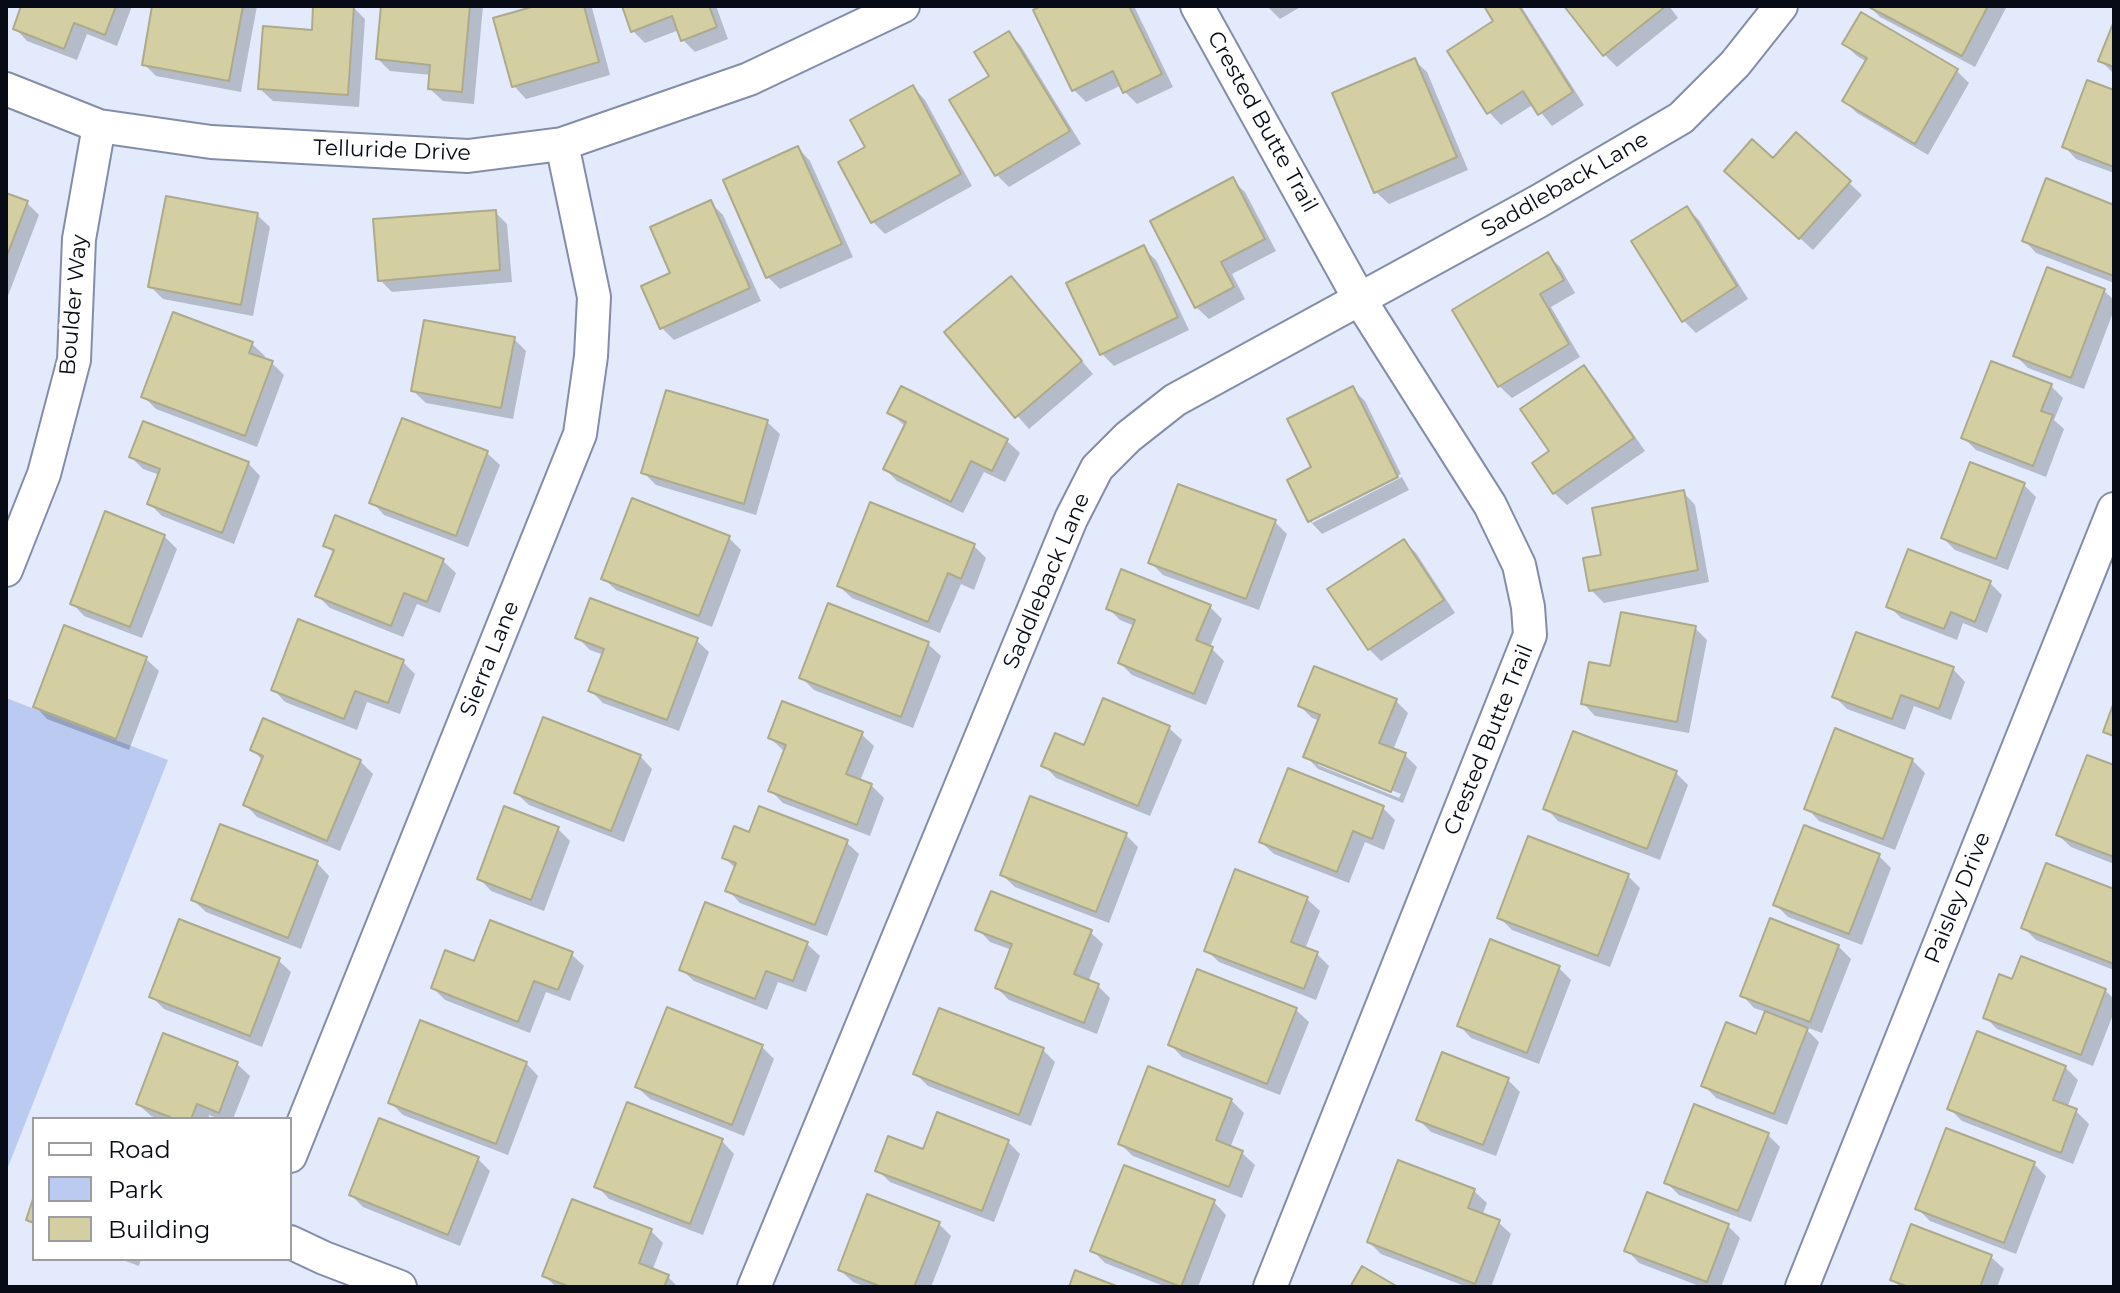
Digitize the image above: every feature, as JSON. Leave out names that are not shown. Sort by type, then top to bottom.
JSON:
[{"type":"street","name":"Telluride Drive","points":[[6,89],[99,126],[211,142],[468,156],[562,144],[749,79],[903,6]]},
{"type":"street","name":"Crested Butte Trail","points":[[1197,6],[1360,300],[1490,505],[1519,565],[1530,635],[1270,1287]]},
{"type":"street","name":"Saddleback Lane","points":[[754,1287],[1065,533],[1097,468],[1128,437],[1175,400],[1539,201],[1681,118],[1735,64],[1781,6]]},
{"type":"street","name":"Boulder Way","points":[[6,570],[44,474],[74,360],[79,239],[99,126]]},
{"type":"street","name":"Sierra Lane","points":[[292,1151],[580,434],[591,356],[594,297],[562,144]]},
{"type":"street","name":"Paisley Drive","points":[[1802,1287],[2114,509]]},
{"type":"street","points":[[292,1243],[400,1287]]},
{"type":"green space","points":[[6,698],[168,760],[6,1172]]},
{"type":"building","points":[[21,6],[116,6],[105,35],[74,23],[64,49],[13,29]]},
{"type":"building","points":[[152,6],[243,6],[229,81],[142,65]]},
{"type":"building","points":[[313,6],[354,6],[348,95],[258,89],[263,26],[312,30]]},
{"type":"building","points":[[381,6],[470,6],[462,92],[428,89],[430,65],[376,59]]},
{"type":"building","points":[[535,6],[584,6],[599,62],[512,87],[493,18]]},
{"type":"building","points":[[622,6],[709,6],[717,27],[681,41],[672,16],[631,32]]},
{"type":"building","points":[[1041,6],[1129,6],[1162,74],[1123,93],[1113,71],[1072,91],[1033,10]]},
{"type":"building","points":[[1484,6],[1519,6],[1573,92],[1538,115],[1523,91],[1487,114],[1447,51],[1493,21]]},
{"type":"building","points":[[1564,6],[1666,6],[1603,56]]},
{"type":"building","points":[[1867,6],[1988,6],[1962,56]]},
{"type":"building","points":[[1861,12],[1958,69],[1915,144],[1842,101],[1867,58],[1842,44]]},
{"type":"building","points":[[2114,21],[2114,67],[2098,61]]},
{"type":"building","points":[[1009,31],[1070,131],[995,176],[949,100],[989,76],[974,52]]},
{"type":"building","points":[[1415,58],[1457,157],[1374,193],[1332,93]]},
{"type":"building","points":[[2087,80],[2114,90],[2114,167],[2062,147]]},
{"type":"building","points":[[913,85],[961,174],[871,223],[838,162],[865,147],[850,120]]},
{"type":"building","points":[[1796,132],[1851,181],[1799,239],[1724,171],[1752,139],[1773,158]]},
{"type":"building","points":[[798,146],[842,244],[766,278],[723,180]]},
{"type":"building","points":[[1233,177],[1265,239],[1221,262],[1234,287],[1195,308],[1150,221]]},
{"type":"building","points":[[2046,178],[2114,205],[2114,276],[2022,241]]},
{"type":"building","points":[[6,193],[28,201],[6,258]]},
{"type":"building","points":[[166,196],[258,213],[241,305],[148,287]]},
{"type":"building","points":[[711,200],[750,288],[660,329],[641,286],[670,273],[650,227]]},
{"type":"building","points":[[1687,206],[1737,286],[1682,322],[1631,241]]},
{"type":"building","points":[[496,210],[500,270],[378,281],[373,219]]},
{"type":"building","points":[[1144,245],[1178,317],[1100,355],[1066,283]]},
{"type":"building","points":[[1548,252],[1564,280],[1540,294],[1569,344],[1498,387],[1452,310]]},
{"type":"building","points":[[2047,267],[2105,289],[2071,378],[2013,356]]},
{"type":"building","points":[[1011,276],[1082,361],[1015,418],[944,332]]},
{"type":"building","points":[[173,312],[253,342],[249,353],[273,361],[245,436],[141,397]]},
{"type":"building","points":[[424,320],[515,337],[501,408],[411,391]]},
{"type":"building","points":[[1991,361],[2052,384],[2041,411],[2053,415],[2033,466],[1961,438]]},
{"type":"building","points":[[1584,365],[1634,438],[1553,494],[1532,463],[1549,451],[1520,409]]},
{"type":"building","points":[[901,386],[1008,439],[992,471],[971,461],[951,502],[883,469],[906,422],[887,413]]},
{"type":"building","points":[[1353,386],[1398,477],[1308,522],[1287,480],[1311,467],[1287,419]]},
{"type":"building","points":[[666,390],[768,420],[744,504],[641,473]]},
{"type":"building","points":[[402,418],[488,451],[456,536],[369,503]]},
{"type":"building","points":[[143,421],[249,462],[222,533],[147,504],[160,469],[129,457]]},
{"type":"building","points":[[1970,462],[2025,483],[1996,559],[1941,538]]},
{"type":"building","points":[[1178,484],[1276,520],[1246,599],[1148,563]]},
{"type":"building","points":[[1684,490],[1698,570],[1589,591],[1583,558],[1601,555],[1592,508]]},
{"type":"building","points":[[632,498],[730,536],[699,616],[601,579]]},
{"type":"building","points":[[870,502],[975,544],[961,579],[948,573],[928,622],[837,586]]},
{"type":"building","points":[[105,511],[165,535],[130,627],[70,604]]},
{"type":"building","points":[[335,515],[444,559],[427,602],[404,593],[391,626],[315,596],[334,550],[323,546]]},
{"type":"building","points":[[1404,539],[1444,600],[1368,650],[1327,589]]},
{"type":"building","points":[[1908,549],[1991,581],[1975,622],[1951,612],[1944,629],[1886,607]]},
{"type":"building","points":[[1121,569],[1211,605],[1196,640],[1213,647],[1194,694],[1118,663],[1135,620],[1106,609]]},
{"type":"building","points":[[590,598],[698,638],[667,720],[588,691],[604,649],[575,638]]},
{"type":"building","points":[[828,603],[929,642],[901,717],[799,678]]},
{"type":"building","points":[[1621,612],[1696,626],[1677,722],[1581,704],[1589,662],[1610,666]]},
{"type":"building","points":[[298,619],[404,660],[388,703],[355,691],[344,719],[271,690]]},
{"type":"building","points":[[64,625],[147,657],[116,739],[33,707]]},
{"type":"building","points":[[1856,632],[1954,667],[1939,709],[1901,695],[1892,719],[1832,697]]},
{"type":"building","points":[[1314,666],[1397,699],[1379,743],[1406,753],[1391,792],[1303,757],[1320,715],[1298,706]]},
{"type":"building","points":[[1103,698],[1170,726],[1138,806],[1041,766],[1055,733],[1084,745]]},
{"type":"building","points":[[782,701],[863,732],[846,774],[872,784],[857,825],[768,791],[786,745],[768,738]]},
{"type":"building","points":[[2114,702],[2114,736],[2103,732]]},
{"type":"building","points":[[543,717],[641,755],[611,831],[514,793]]},
{"type":"building","points":[[263,718],[361,760],[327,841],[243,805],[263,756],[250,750]]},
{"type":"building","points":[[1835,728],[1913,759],[1883,839],[1804,809]]},
{"type":"building","points":[[1573,731],[1677,771],[1647,849],[1543,809]]},
{"type":"building","points":[[2087,755],[2114,765],[2114,857],[2056,835]]},
{"type":"building","points":[[1288,768],[1384,806],[1372,839],[1353,831],[1337,872],[1259,842]]},
{"type":"building","points":[[1030,796],[1127,833],[1096,912],[1000,875]]},
{"type":"building","points":[[504,806],[559,827],[531,900],[477,879]]},
{"type":"building","points":[[759,806],[848,840],[815,925],[725,891],[736,863],[722,858],[734,826],[749,832]]},
{"type":"building","points":[[220,824],[318,861],[288,938],[191,900]]},
{"type":"building","points":[[1804,825],[1880,854],[1849,934],[1773,905]]},
{"type":"building","points":[[1528,836],[1629,874],[1598,956],[1497,918]]},
{"type":"building","points":[[2046,863],[2114,889],[2114,964],[2021,928]]},
{"type":"building","points":[[1235,869],[1308,897],[1291,942],[1318,952],[1304,989],[1204,951]]},
{"type":"building","points":[[991,891],[1092,930],[1074,974],[1099,984],[1084,1023],[995,988],[1012,944],[975,930]]},
{"type":"building","points":[[705,902],[808,942],[793,981],[766,971],[755,999],[679,970]]},
{"type":"building","points":[[1770,918],[1839,945],[1810,1022],[1740,996]]},
{"type":"building","points":[[179,919],[280,958],[250,1036],[149,997]]},
{"type":"building","points":[[490,920],[573,952],[558,990],[534,981],[518,1022],[431,988],[445,950],[474,961]]},
{"type":"building","points":[[1490,939],[1560,966],[1527,1053],[1457,1026]]},
{"type":"building","points":[[2021,956],[2106,989],[2081,1055],[1983,1018],[1999,974],[2012,979]]},
{"type":"building","points":[[1197,969],[1297,1008],[1267,1084],[1168,1045]]},
{"type":"building","points":[[667,1007],[763,1045],[732,1125],[635,1087]]},
{"type":"building","points":[[939,1008],[1044,1048],[1019,1115],[913,1074]]},
{"type":"building","points":[[1765,1011],[1808,1028],[1774,1114],[1701,1086],[1726,1022],[1756,1034]]},
{"type":"building","points":[[420,1020],[527,1062],[496,1144],[388,1103]]},
{"type":"building","points":[[1977,1031],[2066,1066],[2053,1100],[2077,1109],[2061,1153],[1947,1109]]},
{"type":"building","points":[[163,1033],[238,1062],[219,1113],[197,1104],[192,1117],[170,1117],[136,1104]]},
{"type":"building","points":[[1442,1052],[1509,1078],[1483,1145],[1416,1120]]},
{"type":"building","points":[[1148,1066],[1232,1099],[1216,1140],[1243,1151],[1229,1187],[1118,1144]]},
{"type":"building","points":[[627,1102],[723,1139],[690,1224],[594,1187]]},
{"type":"building","points":[[1694,1104],[1769,1133],[1738,1211],[1664,1183]]},
{"type":"building","points":[[937,1112],[1009,1140],[982,1211],[875,1171],[888,1136],[923,1149]]},
{"type":"building","points":[[379,1118],[479,1157],[448,1235],[349,1195]]},
{"type":"building","points":[[1946,1128],[2035,1162],[2004,1243],[1915,1209]]},
{"type":"building","points":[[1398,1160],[1475,1189],[1468,1208],[1500,1220],[1475,1284],[1367,1242]]},
{"type":"building","points":[[1124,1165],[1215,1200],[1181,1287],[1090,1251]]},
{"type":"building","points":[[1647,1192],[1729,1224],[1707,1282],[1624,1251]]},
{"type":"building","points":[[867,1194],[940,1222],[914,1287],[882,1287],[838,1270]]},
{"type":"building","points":[[572,1199],[652,1229],[639,1263],[669,1275],[664,1287],[570,1287],[542,1276]]},
{"type":"building","points":[[32,1202],[32,1222],[26,1220]]},
{"type":"building","points":[[1911,1224],[1992,1255],[1980,1287],[1909,1287],[1890,1280]]},
{"type":"building","points":[[1362,1266],[1398,1287],[1350,1287]]},
{"type":"building","points":[[1075,1270],[1119,1287],[1069,1287]]}]
